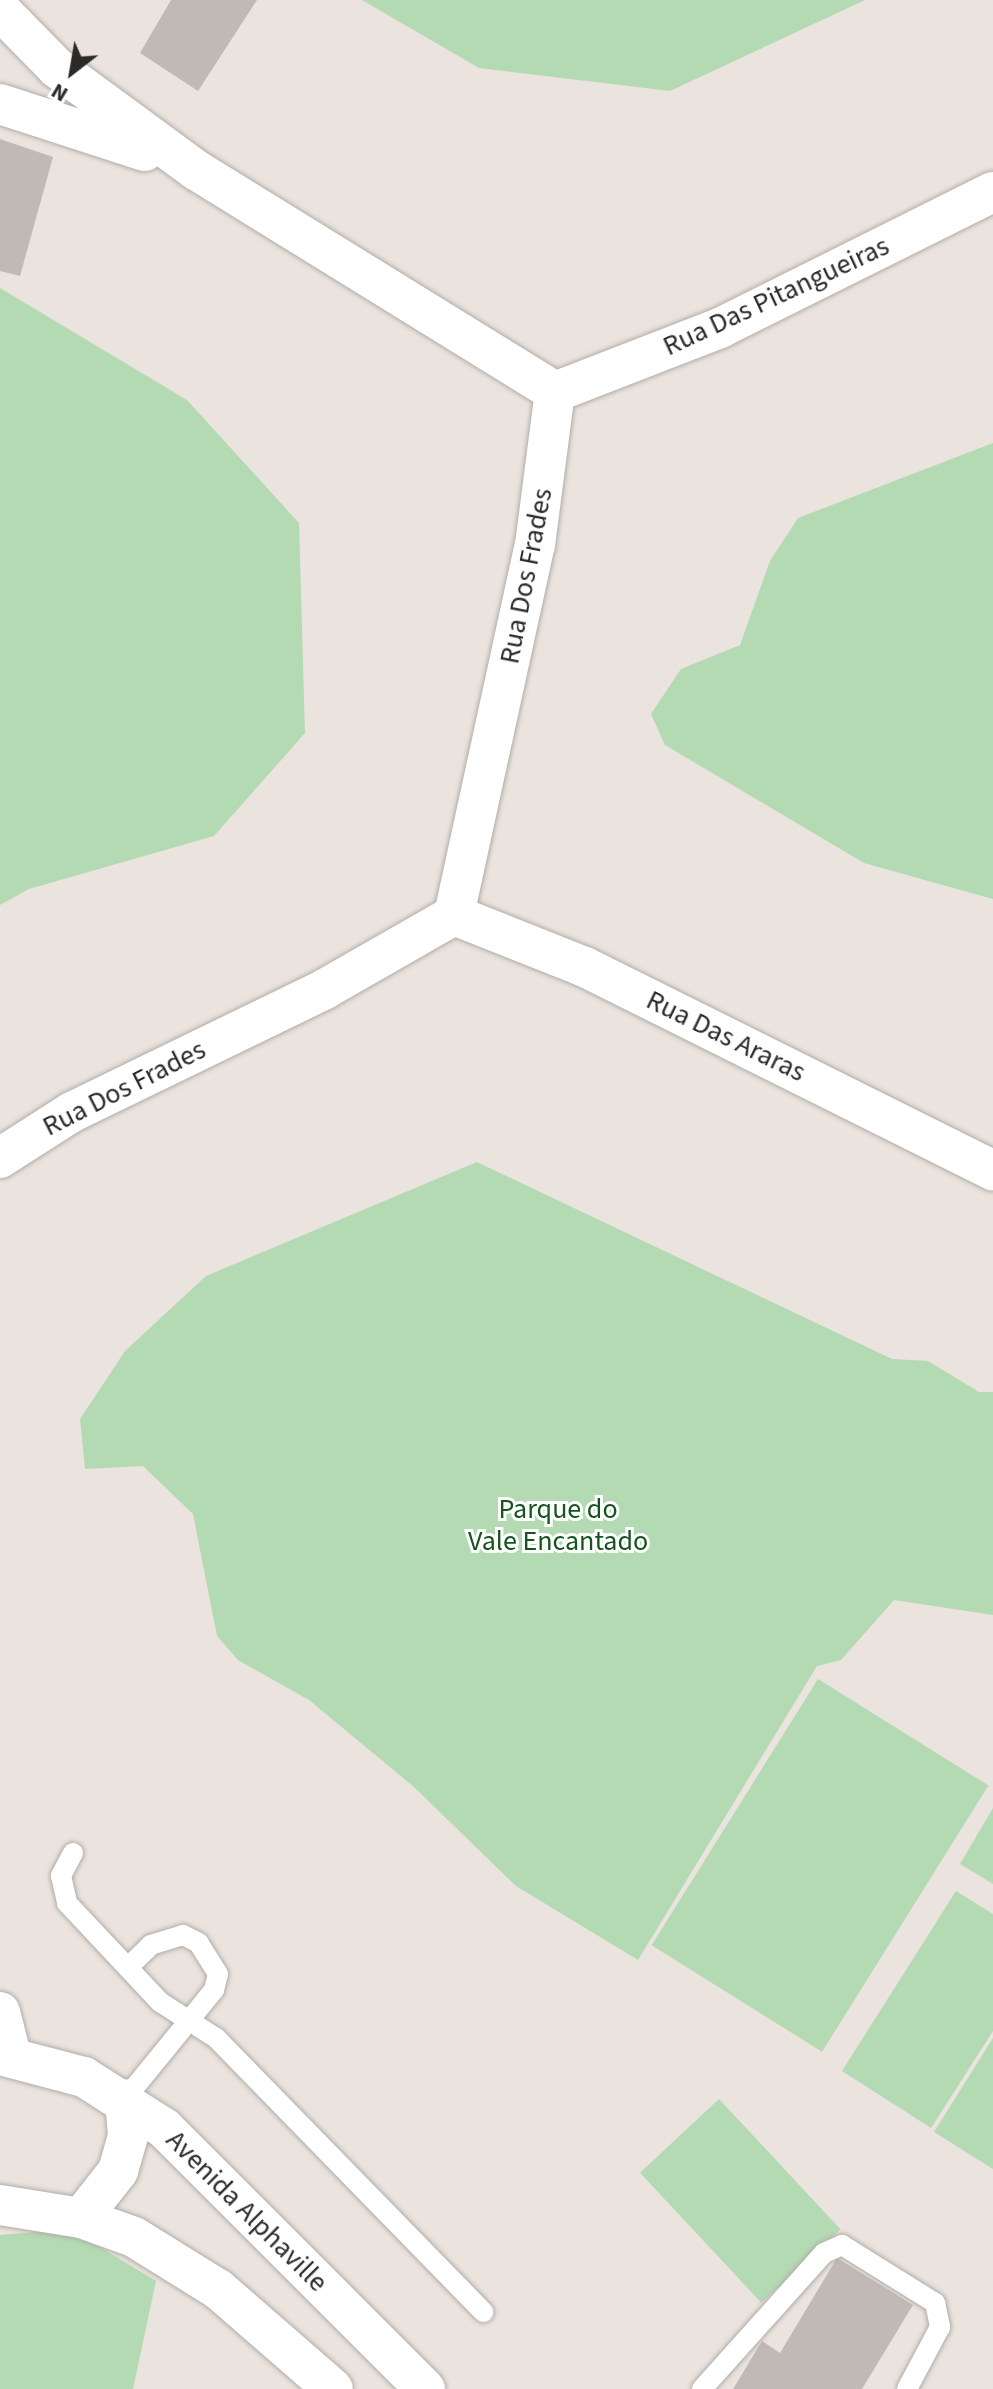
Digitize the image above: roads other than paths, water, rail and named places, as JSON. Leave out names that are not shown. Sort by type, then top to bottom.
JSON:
[{"type":"street","points":[[0,10],[57,68],[196,170],[555,392]]},
{"type":"street","points":[[0,104],[196,170]]},
{"type":"street","name":"Rua Das Pitangueiras","points":[[555,392],[720,328],[993,192]]},
{"type":"street","name":"Rua Dos Frades","points":[[0,1158],[72,1112],[325,989],[454,915],[535,545],[555,392]]},
{"type":"street","name":"Rua Das Araras","points":[[454,915],[585,967],[993,1170]]},
{"type":"street","points":[[0,2012],[6,2055]]},
{"type":"street","name":"Avenida Alphaville","points":[[6,2055],[84,2077],[125,2099],[206,2166],[425,2389]]},
{"type":"street","points":[[81,2218],[118,2171],[128,2135],[125,2099]]},
{"type":"street","points":[[0,2205],[81,2218],[134,2237],[206,2280],[333,2389]]},
{"type":"lane","points":[[73,1853],[60,1890],[128,1967],[160,2002],[216,2038],[483,2312]]},
{"type":"lane","points":[[125,2099],[187,2019],[214,1990],[218,1974],[199,1943],[167,1937],[128,1967]]},
{"type":"lane","points":[[702,2389],[824,2253],[842,2245],[935,2303],[940,2327],[907,2389]]},
{"type":"park label","name":"Parque do Vale Encantado","points":[[558,1525]]}]
